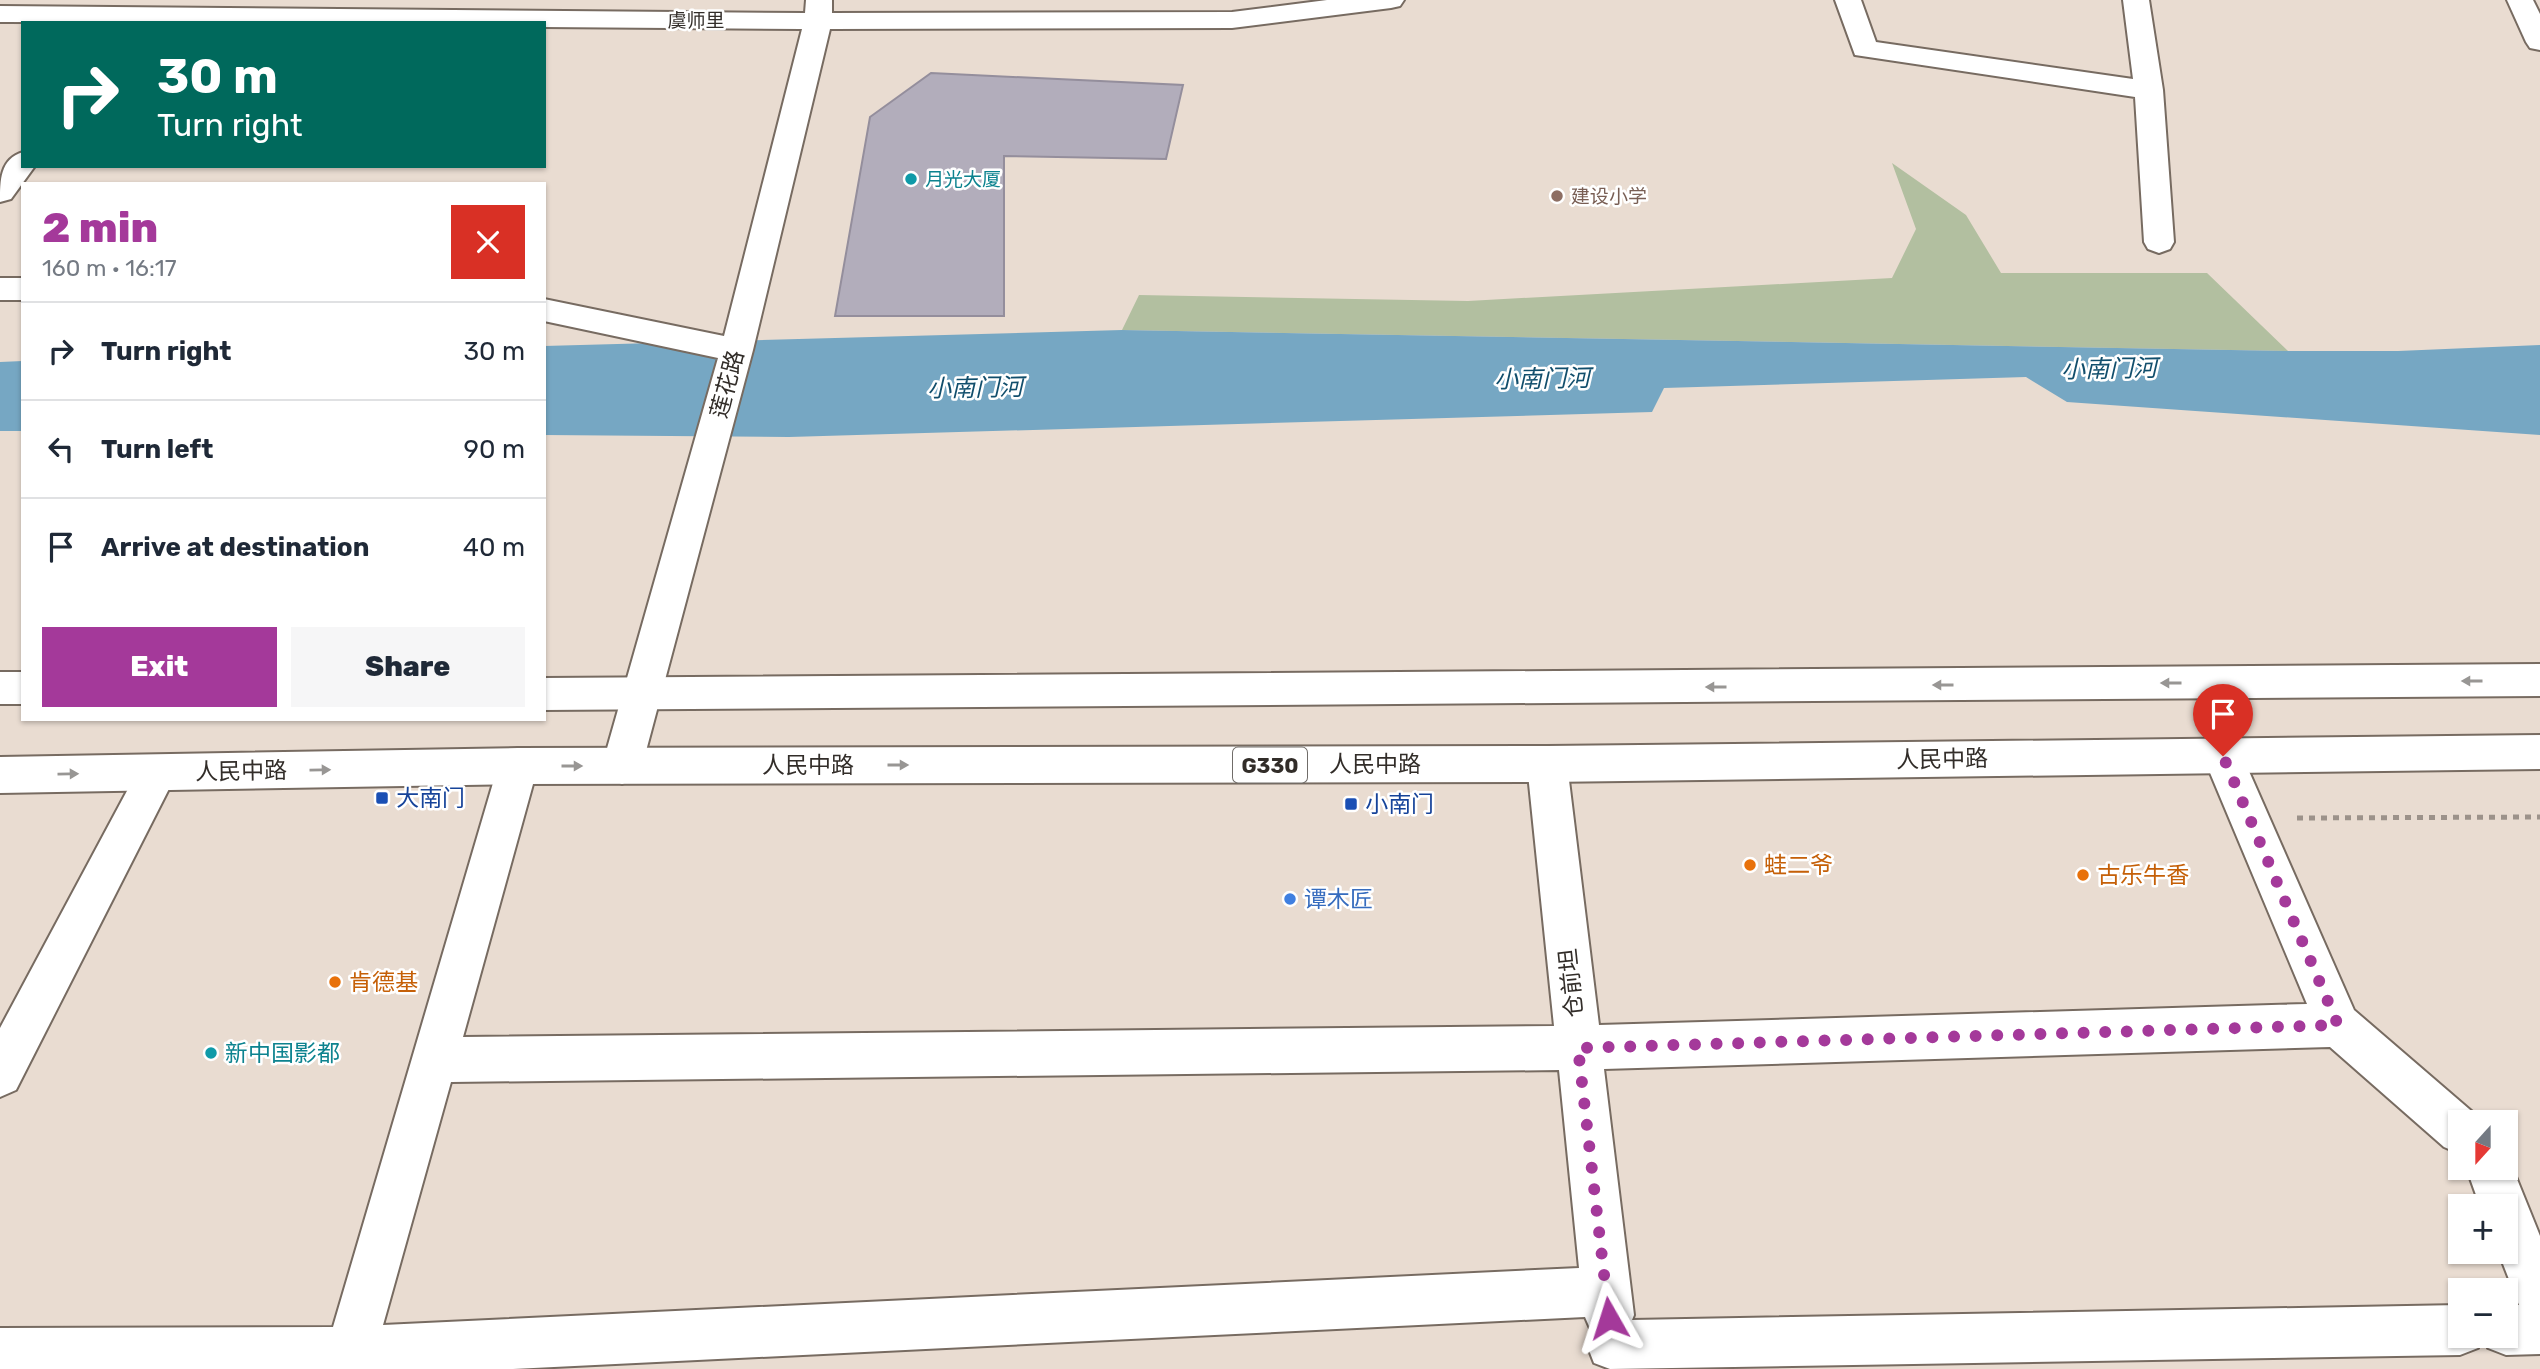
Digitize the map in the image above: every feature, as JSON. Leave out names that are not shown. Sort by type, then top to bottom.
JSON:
[{"type":"main road","name":"虞师里","points":[[0,14],[818,10],[1232,20],[1391,0]]},
{"type":"main road","points":[[1848,0],[1865,49],[2149,90]]},
{"type":"main road","points":[[2136,0],[2149,90],[2159,242]]},
{"type":"main road","name":"莲花路","points":[[622,766],[737,350],[818,10]]},
{"type":"main road","points":[[2530,11],[2540,42]]},
{"type":"main road","points":[[0,192],[21,165]]},
{"type":"main road","points":[[0,289],[21,289]]},
{"type":"main road","points":[[546,310],[737,350]]},
{"type":"main road","points":[[546,694],[2540,680]]},
{"type":"main road","points":[[0,688],[21,688]]},
{"type":"main road","name":"人民中路","points":[[0,775],[517,766],[1547,764],[2540,752]]},
{"type":"main road","points":[[2223,756],[2338,1025],[2448,1121]]},
{"type":"main road","name":"仓前坦","points":[[1547,764],[1613,1357]]},
{"type":"main road","points":[[348,1361],[517,766]]},
{"type":"main road","points":[[0,1074],[157,773]]},
{"type":"main road","points":[[434,1060],[1578,1048],[2338,1025]]},
{"type":"main road","points":[[2518,1241],[2540,1296]]},
{"type":"main road","points":[[0,1353],[348,1361],[1606,1291]]},
{"type":"main road","points":[[2518,1330],[2540,1329]]},
{"type":"main road","points":[[1613,1357],[2448,1330]]},
{"type":"path","points":[[2250,818],[2540,817]]},
{"type":"green space","points":[[1892,163],[1966,215],[2001,273],[2207,273],[2288,351],[1122,330],[1139,295],[1468,301],[1892,278],[1916,229]]},
{"type":"water","name":"小南门河","points":[[1122,330],[2288,351],[2398,351],[2540,345],[2540,435],[2067,402],[2026,377],[1664,388],[1652,412],[789,437],[546,435],[546,346]]},
{"type":"water","points":[[21,361],[21,431],[0,431],[0,362]]},
{"type":"building","name":"月光大厦","points":[[931,73],[1183,85],[1166,159],[1004,156],[1004,316],[835,316],[870,117]]},
{"type":"place","name":"月光大厦","points":[[911,179]]},
{"type":"place","name":"建设小学","points":[[1557,196]]},
{"type":"place","name":"大南门","points":[[382,798]]},
{"type":"place","name":"小南门","points":[[1351,804]]},
{"type":"place","name":"蛙二爷","points":[[1750,865]]},
{"type":"place","name":"古乐牛香","points":[[2083,875]]},
{"type":"place","name":"谭木匠","points":[[1290,899]]},
{"type":"place","name":"肯德基","points":[[335,982]]},
{"type":"place","name":"新中国影都","points":[[211,1053]]},
{"type":"route","points":[[1609,1318],[1578,1048],[2338,1025],[2223,756]]}]
